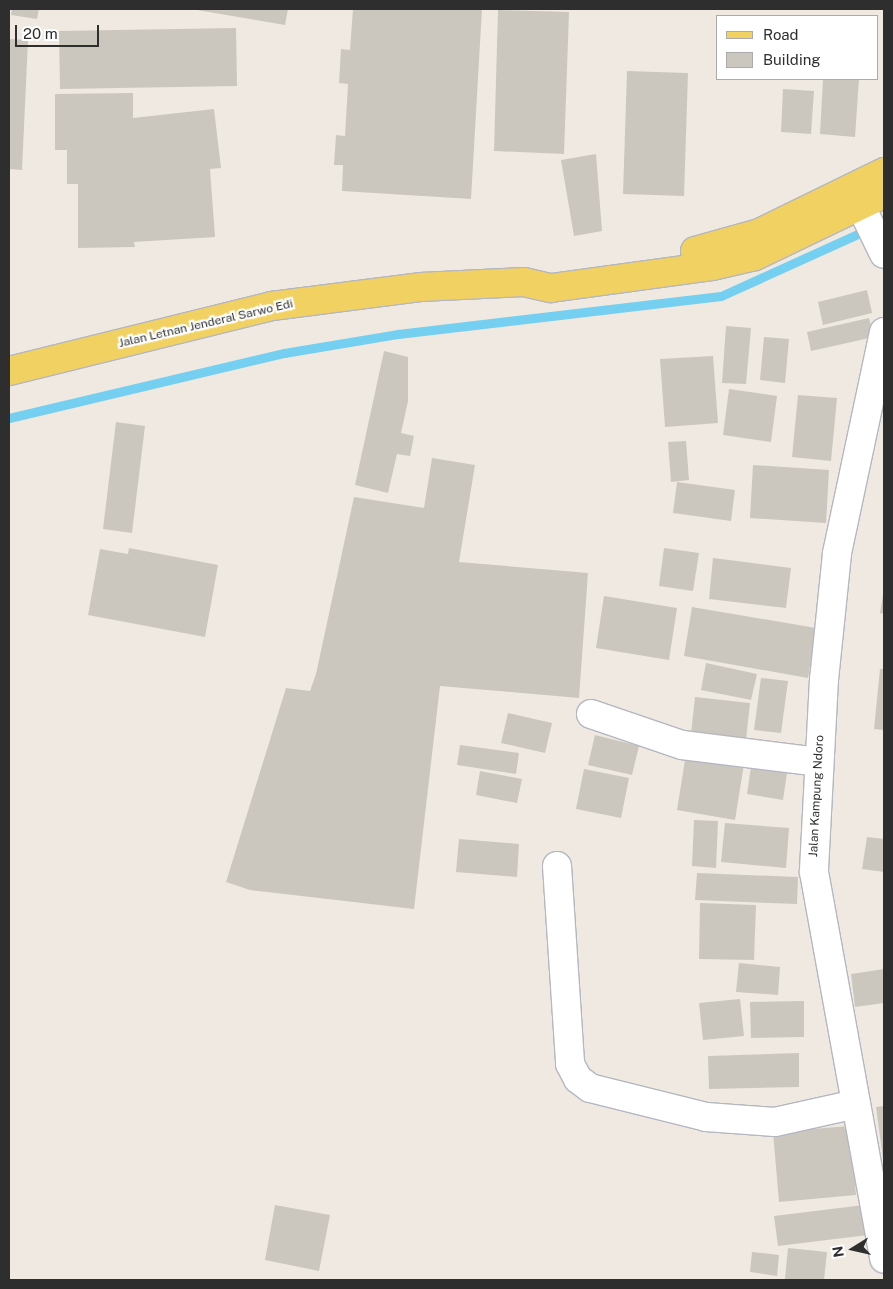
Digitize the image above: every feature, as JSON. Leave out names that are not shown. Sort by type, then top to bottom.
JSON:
[{"type":"main road","name":"Jalan Letnan Jenderal Sarwo Edi","points":[[858,202],[884,172]]},
{"type":"main road","name":"Jalan Letnan Jenderal Sarwo Edi","points":[[9,371],[272,306],[420,287],[524,282],[548,273],[658,258],[732,242],[884,194]]},
{"type":"street","points":[[858,202],[884,253]]},
{"type":"street","name":"Jalan Kampung Ndoro","points":[[884,332],[837,554],[818,762],[815,890],[884,1259]]},
{"type":"street","points":[[591,714],[682,745],[818,762]]},
{"type":"street","points":[[557,866],[570,1064],[578,1078],[590,1088],[706,1117],[775,1122],[856,1104]]},
{"type":"building","points":[[12,9],[39,9],[37,19],[11,15]]},
{"type":"building","points":[[191,9],[288,9],[285,25]]},
{"type":"building","points":[[353,9],[482,9],[471,199],[342,191],[343,165],[334,165],[336,135],[345,136],[348,84],[339,83],[341,49],[350,50]]},
{"type":"building","points":[[498,10],[569,12],[564,154],[494,151]]},
{"type":"building","points":[[236,28],[237,86],[60,89],[59,31]]},
{"type":"building","points":[[9,39],[28,40],[22,170],[9,169]]},
{"type":"building","points":[[627,71],[688,73],[684,196],[623,194]]},
{"type":"building","points":[[823,80],[859,80],[855,137],[820,134]]},
{"type":"building","points":[[783,89],[814,91],[811,134],[781,132]]},
{"type":"building","points":[[133,93],[133,118],[214,109],[221,168],[210,169],[215,237],[134,242],[135,247],[78,248],[78,184],[67,184],[67,150],[55,150],[55,94]]},
{"type":"building","points":[[596,154],[602,231],[574,236],[561,160]]},
{"type":"building","points":[[867,290],[872,313],[823,325],[818,302]]},
{"type":"building","points":[[869,318],[874,337],[811,351],[807,332]]},
{"type":"building","points":[[726,326],[751,328],[746,384],[722,383]]},
{"type":"building","points":[[764,337],[789,339],[785,383],[760,380]]},
{"type":"building","points":[[384,351],[408,357],[408,401],[401,433],[414,436],[410,456],[397,454],[388,493],[355,485]]},
{"type":"building","points":[[713,356],[718,423],[665,427],[660,359]]},
{"type":"building","points":[[729,389],[777,396],[771,442],[723,435]]},
{"type":"building","points":[[798,395],[837,398],[831,461],[792,457]]},
{"type":"building","points":[[116,422],[145,426],[132,533],[103,529]]},
{"type":"building","points":[[686,441],[689,480],[671,482],[668,442]]},
{"type":"building","points":[[432,458],[475,465],[459,562],[588,573],[579,698],[440,686],[414,909],[250,890],[226,882],[286,688],[310,691],[316,674],[354,497],[424,508]]},
{"type":"building","points":[[753,465],[829,470],[826,523],[750,518]]},
{"type":"building","points":[[677,482],[735,490],[731,521],[673,513]]},
{"type":"building","points":[[129,548],[218,565],[205,637],[88,615],[100,549],[128,554]]},
{"type":"building","points":[[664,548],[699,553],[693,591],[659,586]]},
{"type":"building","points":[[713,558],[791,568],[786,608],[709,599]]},
{"type":"building","points":[[884,595],[884,614],[880,613]]},
{"type":"building","points":[[604,596],[677,608],[669,660],[596,648]]},
{"type":"building","points":[[692,607],[816,628],[808,678],[684,656]]},
{"type":"building","points":[[706,663],[757,674],[751,700],[701,690]]},
{"type":"building","points":[[880,669],[884,669],[884,730],[874,729]]},
{"type":"building","points":[[761,678],[788,681],[781,733],[754,730]]},
{"type":"building","points":[[695,697],[750,703],[745,749],[690,743]]},
{"type":"building","points":[[508,713],[552,723],[545,753],[501,743]]},
{"type":"building","points":[[595,735],[639,746],[632,775],[588,765]]},
{"type":"building","points":[[460,745],[519,753],[516,774],[457,765]]},
{"type":"building","points":[[686,754],[744,764],[735,820],[677,810]]},
{"type":"building","points":[[751,767],[787,773],[783,800],[747,794]]},
{"type":"building","points":[[584,769],[629,778],[621,818],[576,809]]},
{"type":"building","points":[[480,771],[522,779],[517,803],[476,795]]},
{"type":"building","points":[[694,820],[718,821],[716,868],[692,866]]},
{"type":"building","points":[[725,823],[789,828],[786,868],[721,862]]},
{"type":"building","points":[[867,837],[884,839],[884,872],[862,869]]},
{"type":"building","points":[[459,839],[519,844],[517,877],[456,872]]},
{"type":"building","points":[[697,873],[798,877],[797,904],[695,900]]},
{"type":"building","points":[[700,903],[756,905],[754,960],[699,959]]},
{"type":"building","points":[[739,963],[780,967],[778,995],[736,992]]},
{"type":"building","points":[[884,969],[884,1003],[855,1007],[851,974]]},
{"type":"building","points":[[740,999],[744,1036],[703,1040],[699,1003]]},
{"type":"building","points":[[804,1001],[804,1037],[751,1038],[750,1002]]},
{"type":"building","points":[[799,1053],[799,1087],[709,1089],[708,1056]]},
{"type":"building","points":[[884,1106],[884,1159],[883,1159],[876,1107]]},
{"type":"building","points":[[850,1126],[856,1195],[779,1202],[773,1132]]},
{"type":"building","points":[[275,1205],[330,1215],[319,1271],[265,1260]]},
{"type":"building","points":[[864,1205],[868,1235],[778,1246],[774,1216]]},
{"type":"building","points":[[788,1248],[827,1252],[824,1280],[785,1279]]},
{"type":"building","points":[[752,1252],[779,1255],[777,1276],[750,1272]]},
{"type":"waterway","points":[[9,418],[284,353],[398,334],[721,296],[884,222]]}]
